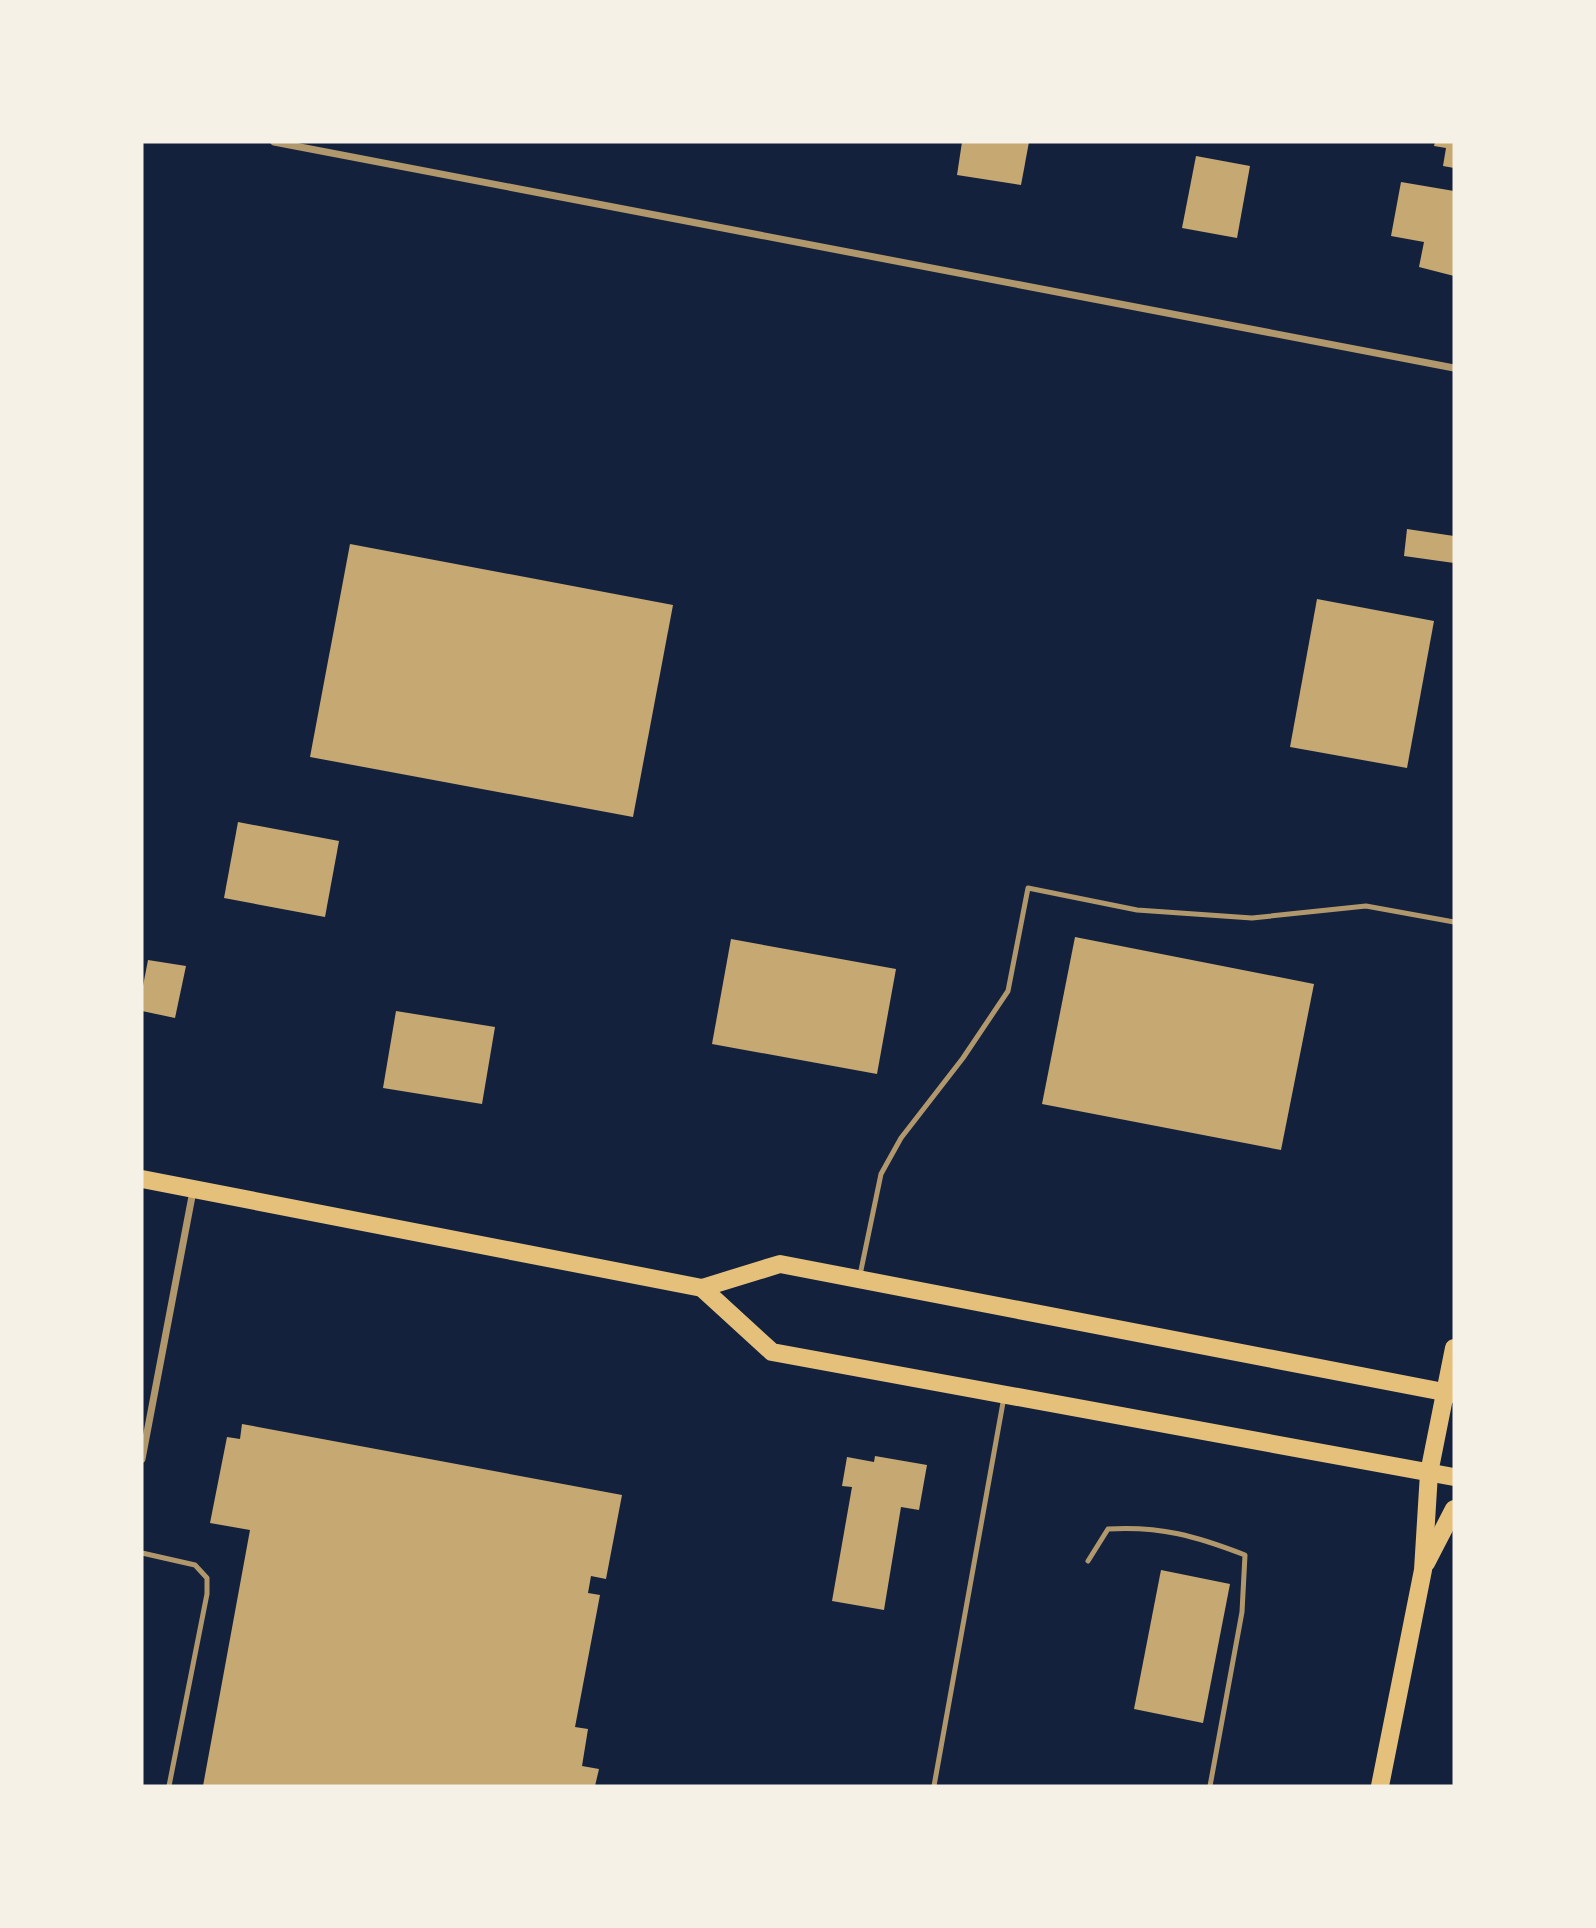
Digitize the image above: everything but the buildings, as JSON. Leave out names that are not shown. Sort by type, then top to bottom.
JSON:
[{"type":"main road","points":[[142,1179],[702,1287],[780,1265],[1450,1393]]},
{"type":"main road","points":[[702,1287],[772,1352],[1454,1477]]},
{"type":"main road","points":[[1380,1786],[1423,1570],[1429,1472],[1450,1393],[1454,1348]]},
{"type":"main road","points":[[1423,1570],[1454,1509]]},
{"type":"street","points":[[274,142],[1454,368]]},
{"type":"street","points":[[142,1459],[193,1189]]},
{"type":"lane","points":[[859,1279],[881,1174],[901,1138],[963,1058],[1008,991],[1028,888],[1137,910],[1252,918],[1366,906],[1454,922]]},
{"type":"lane","points":[[934,1786],[1000,1434],[1004,1394]]},
{"type":"lane","points":[[1088,1561],[1108,1529],[1146,1527],[1202,1538],[1245,1555],[1242,1612],[1210,1786]]},
{"type":"lane","points":[[142,1553],[195,1565],[207,1578],[169,1786]]}]
